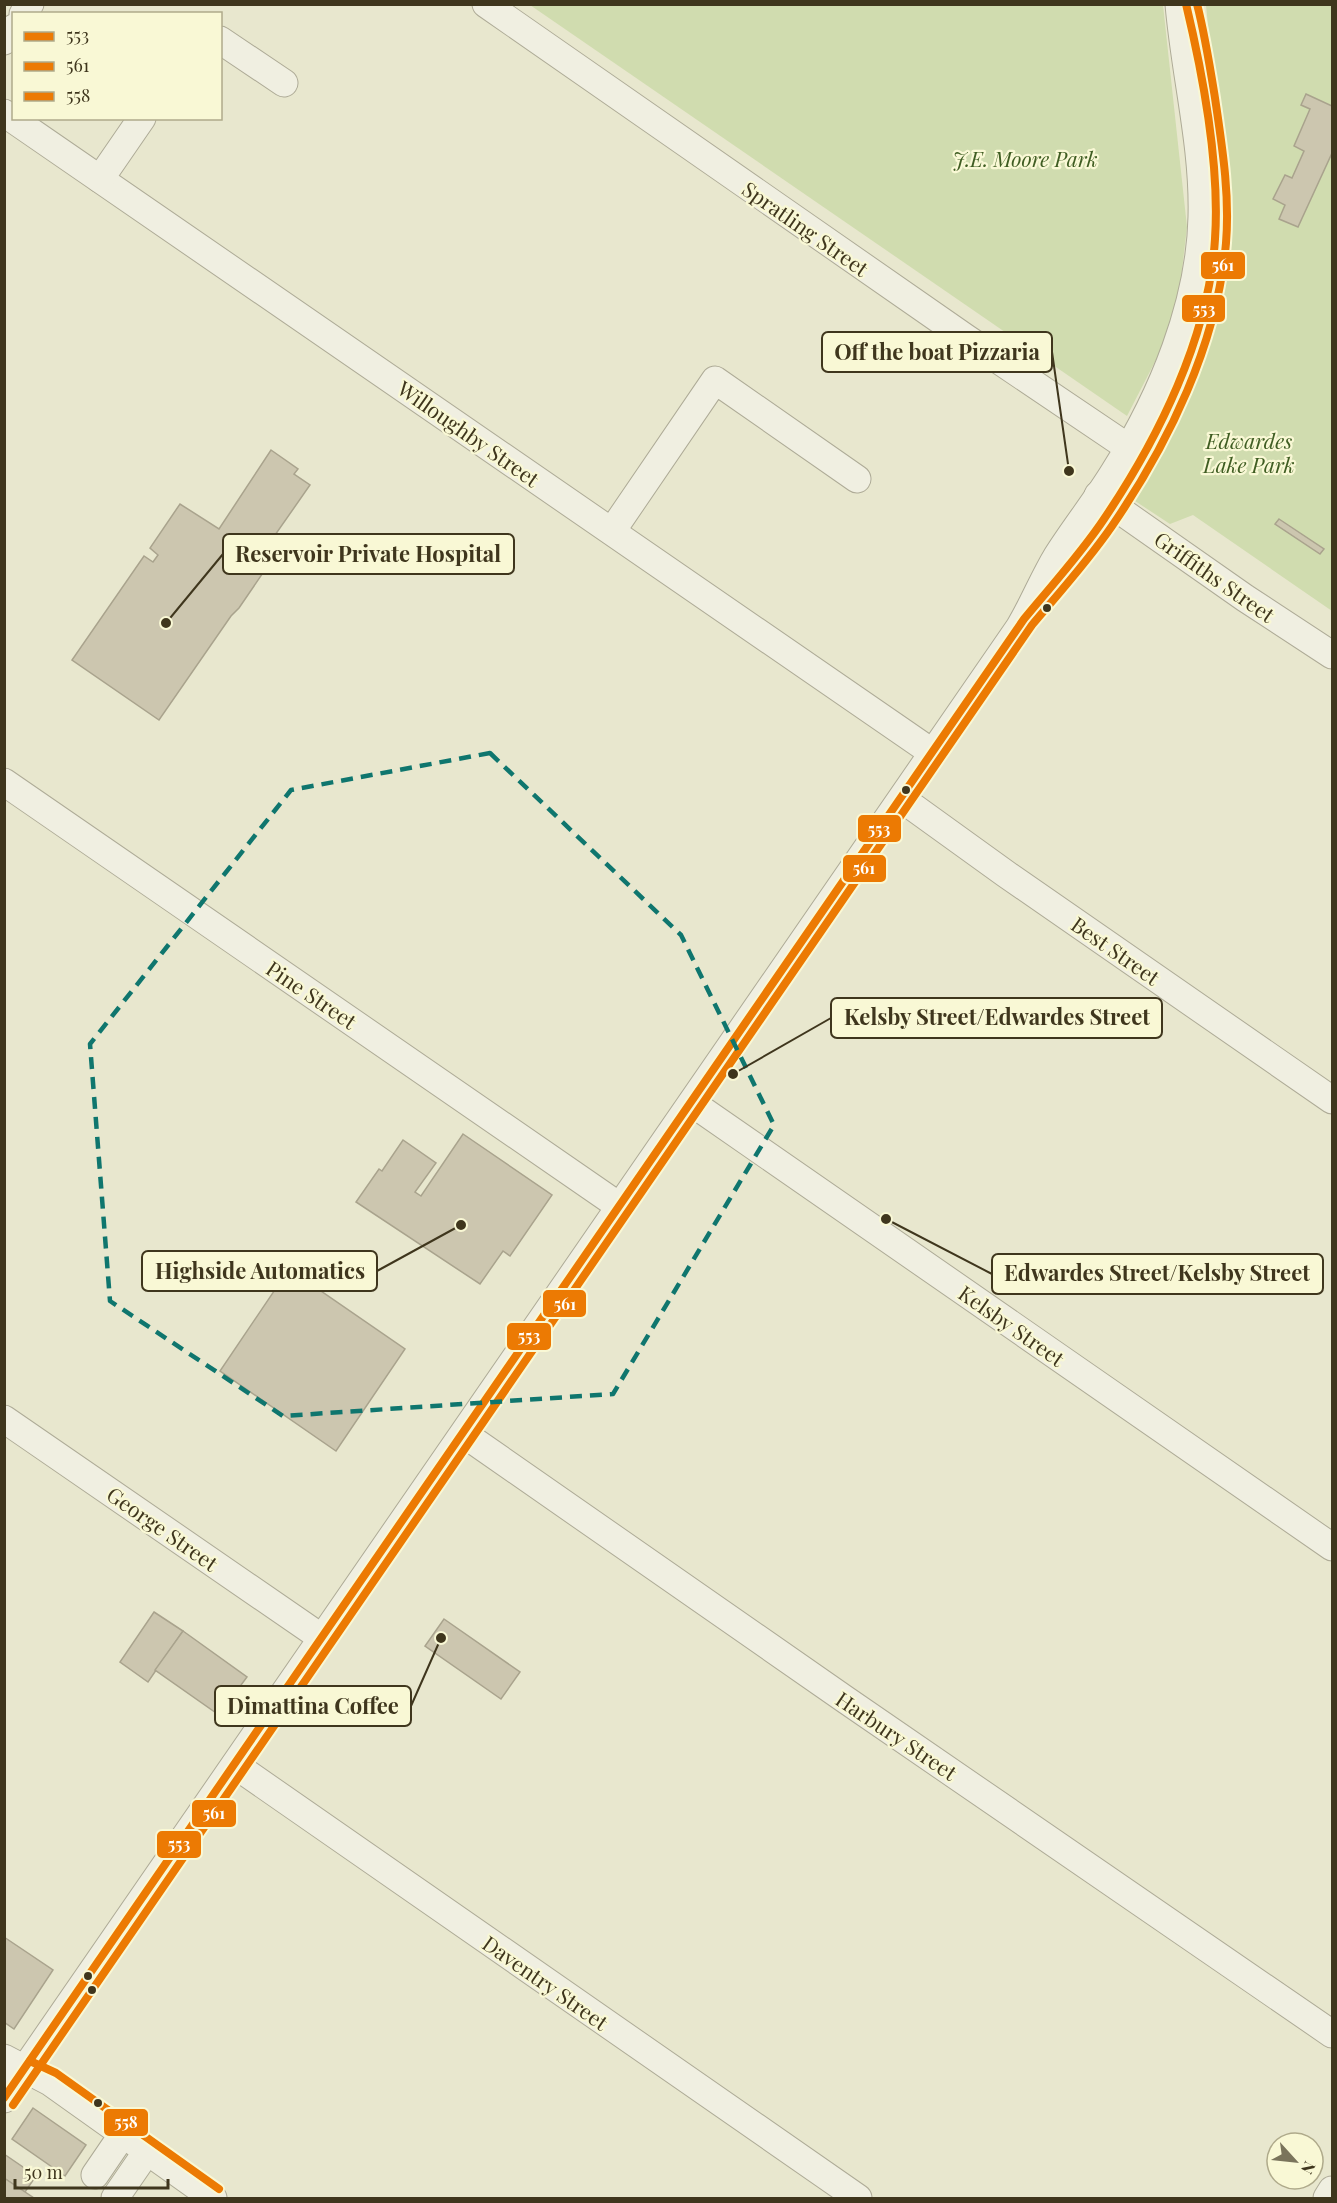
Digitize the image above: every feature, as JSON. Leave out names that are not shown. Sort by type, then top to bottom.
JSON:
[{"type":"street","name":"Spratling Street","points":[[486,4],[886,283],[1129,448]]},
{"type":"street","points":[[4,2099],[15,2064],[235,1765],[1024,620],[1080,551],[1170,365],[1188,310],[1198,264],[1202,184],[1179,4]]},
{"type":"street","points":[[1105,500],[1147,447],[1187,361],[1203,307],[1213,260],[1216,214],[1213,158],[1194,33],[1186,4]]},
{"type":"street","points":[[222,41],[284,83]]},
{"type":"street","name":"Willoughby Street","points":[[14,120],[933,753]]},
{"type":"street","points":[[100,179],[141,120]]},
{"type":"street","points":[[612,531],[715,380],[856,479]]},
{"type":"street","name":"Griffiths Street","points":[[1105,500],[1245,598],[1332,655]]},
{"type":"street","name":"Pine Street","points":[[4,782],[619,1206]]},
{"type":"street","name":"Best Street","points":[[902,799],[1006,874],[1332,1100]]},
{"type":"street","name":"Kelsby Street","points":[[692,1103],[1332,1547]]},
{"type":"street","name":"George Street","points":[[4,1419],[322,1638]]},
{"type":"street","name":"Harbury Street","points":[[464,1434],[1332,2034]]},
{"type":"street","name":"Daventry Street","points":[[235,1765],[858,2199]]},
{"type":"street","points":[[15,2064],[50,2082],[148,2150],[213,2199]]},
{"type":"street","points":[[95,2175],[123,2134]]},
{"type":"street","points":[[114,2199],[148,2150]]},
{"type":"street","points":[[1327,2199],[1332,2190]]},
{"type":"highlighted area","points":[[490,753],[681,935],[774,1125],[613,1394],[283,1416],[110,1301],[90,1044],[291,790]]},
{"type":"green space","name":"J.E. Moore Park","points":[[530,5],[1163,5],[1187,227],[1176,321],[1127,416]]},
{"type":"green space","name":"Edwardes Lake Park","points":[[1206,5],[1332,5],[1332,611],[1193,515],[1170,524],[1132,499],[1209,343],[1228,230]]},
{"type":"building","points":[[1306,94],[1332,106],[1332,153],[1298,227],[1279,219],[1285,205],[1273,199],[1285,175],[1292,178],[1304,151],[1294,146],[1310,109],[1301,105]]},
{"type":"building","points":[[271,450],[298,469],[294,474],[310,485],[266,548],[250,536],[243,546],[269,564],[159,720],[72,660],[144,556],[153,562],[158,555],[150,548],[180,504],[219,529]]},
{"type":"building","points":[[1279,519],[1324,549],[1320,554],[1275,524]]},
{"type":"building","points":[[463,1134],[552,1195],[510,1256],[503,1251],[480,1284],[356,1202],[379,1169],[382,1171],[403,1140],[436,1163],[415,1192],[421,1196]]},
{"type":"building","points":[[289,1269],[405,1349],[336,1451],[220,1371]]},
{"type":"building","points":[[154,1612],[183,1631],[148,1682],[120,1662]]},
{"type":"building","points":[[444,1619],[520,1672],[501,1699],[425,1646]]},
{"type":"building","points":[[183,1631],[247,1677],[219,1715],[155,1670]]},
{"type":"building","points":[[4,1937],[53,1970],[14,2029],[4,2022]]},
{"type":"building","points":[[33,2108],[86,2145],[65,2176],[12,2139]]},
{"type":"building","points":[[4,2154],[36,2176],[25,2192],[4,2178]]},
{"type":"building","points":[[4,2178],[34,2198],[4,2198]]},
{"type":"transit line","name":"553","points":[[4,2098],[1024,619],[1095,532],[1143,455],[1178,386],[1191,350],[1203,313],[1211,276],[1215,239],[1213,151],[1186,4]]},
{"type":"transit line","name":"561","points":[[13,2105],[1032,625],[1103,539],[1153,461],[1171,427],[1201,355],[1221,281],[1226,243],[1227,206],[1223,152],[1197,4]]},
{"type":"transit line","name":"558","points":[[30,2061],[56,2073],[219,2189]]},
{"type":"place","name":"Off the boat Pizzaria","points":[[1069,471]]},
{"type":"place","name":"Reservoir Private Hospital","points":[[166,623]]},
{"type":"place","name":"Kelsby Street/Edwardes Street","points":[[733,1074]]},
{"type":"place","name":"Edwardes Street/Kelsby Street","points":[[886,1219]]},
{"type":"place","name":"Highside Automatics","points":[[461,1225]]},
{"type":"place","name":"Dimattina Coffee","points":[[441,1638]]}]
